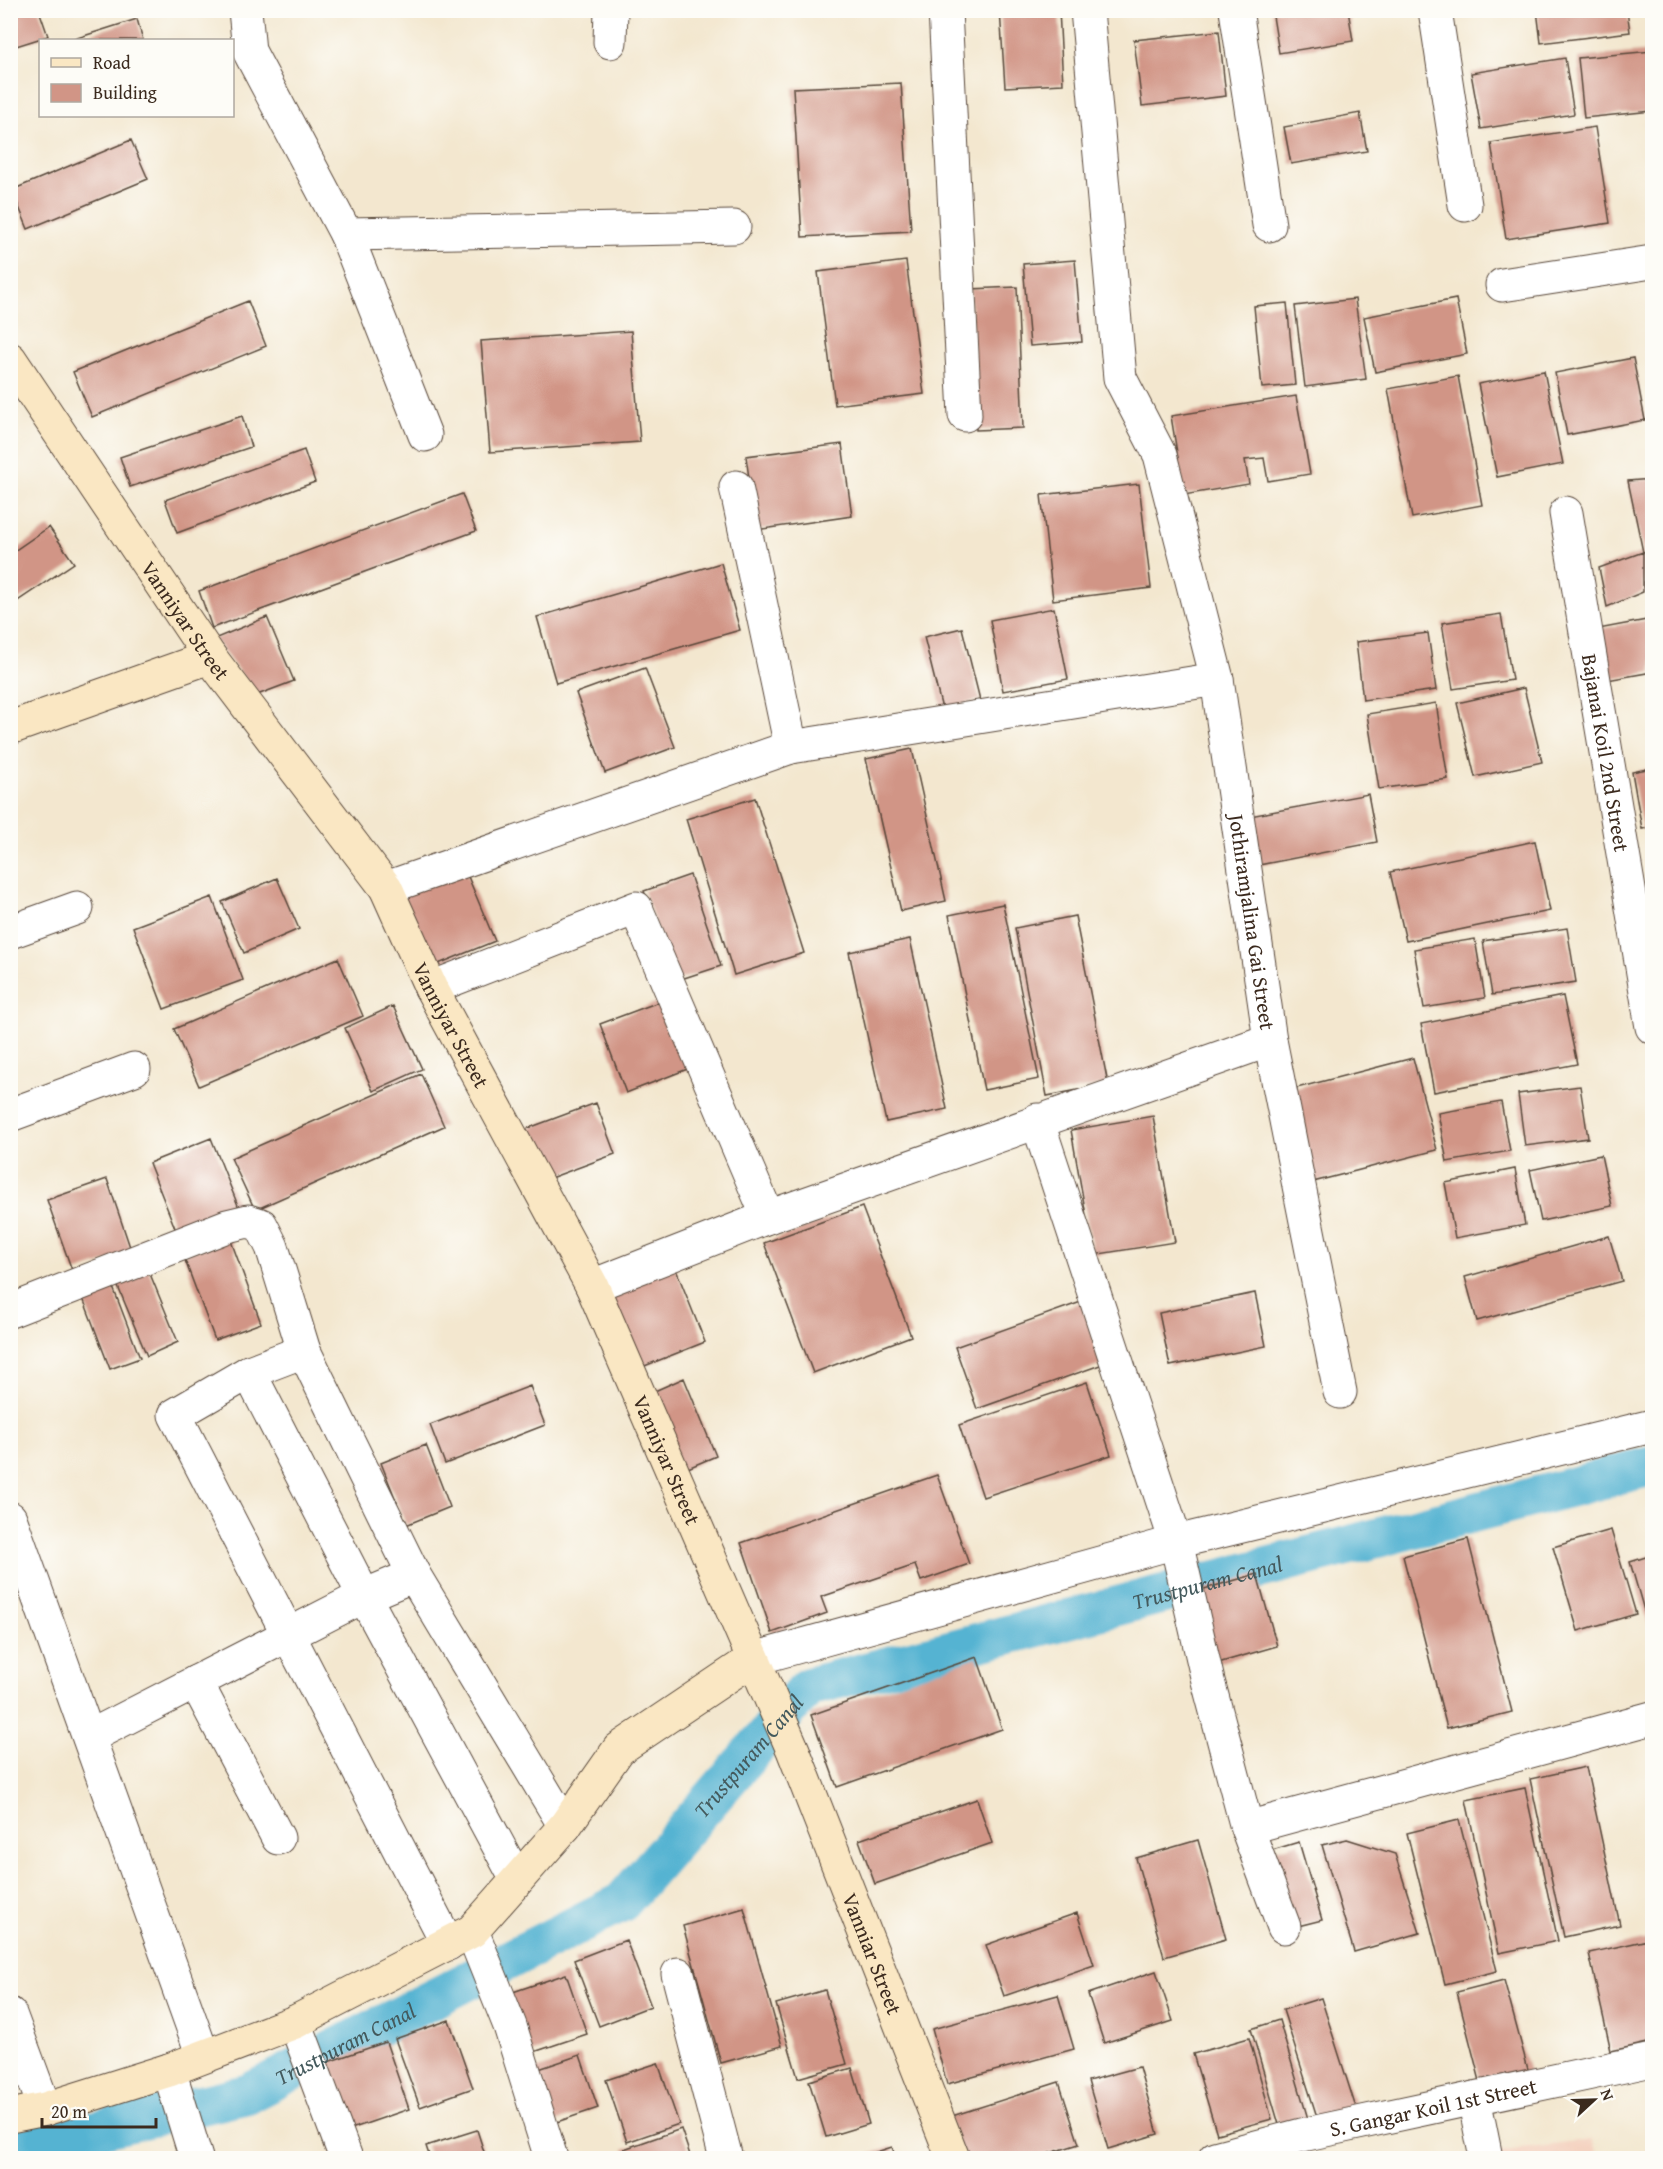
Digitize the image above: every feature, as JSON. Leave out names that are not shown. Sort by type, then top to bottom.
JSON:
[{"type":"street","points":[[245,10],[249,51],[346,234],[425,435]]},
{"type":"street","points":[[945,10],[965,415]]},
{"type":"street","name":"Jothiramjalina Gai Street","points":[[1087,10],[1120,378],[1160,455],[1217,679],[1270,1040],[1340,1392]]},
{"type":"street","points":[[1236,10],[1269,225]]},
{"type":"street","points":[[1435,10],[1465,206]]},
{"type":"street","points":[[346,234],[734,227]]},
{"type":"street","points":[[1502,285],[1653,261]]},
{"type":"street","name":"Vanniyar Street","points":[[10,358],[210,657],[386,888],[432,988],[592,1286],[793,1750]]},
{"type":"street","points":[[736,487],[791,747]]},
{"type":"street","name":"Bajanai Koil 2nd Street","points":[[1566,513],[1653,1027]]},
{"type":"street","points":[[10,728],[210,657]]},
{"type":"street","points":[[386,888],[791,747],[1217,679]]},
{"type":"street","points":[[10,932],[77,908]]},
{"type":"street","points":[[432,988],[636,908],[768,1217]]},
{"type":"street","points":[[592,1286],[768,1217],[1037,1120],[1270,1040]]},
{"type":"street","points":[[10,1115],[134,1069]]},
{"type":"street","points":[[1037,1120],[1176,1542],[1247,1828],[1284,1928]]},
{"type":"street","points":[[10,1311],[227,1226],[248,1221],[261,1225],[272,1247],[304,1352],[414,1575],[565,1827]]},
{"type":"street","points":[[304,1352],[249,1372],[175,1415],[288,1635],[510,2026],[550,2158]]},
{"type":"street","points":[[249,1372],[364,1596],[517,1880]]},
{"type":"street","points":[[10,2116],[45,2109],[169,2070],[295,2022],[460,1938],[565,1827],[619,1749],[753,1659],[1176,1542],[1653,1426]]},
{"type":"street","points":[[10,1518],[203,2056]]},
{"type":"street","points":[[89,1737],[364,1596],[414,1575]]},
{"type":"street","points":[[196,1682],[278,1838]]},
{"type":"street","points":[[1247,1828],[1653,1718]]},
{"type":"street","name":"Vanniar Street","points":[[793,1750],[953,2158]]},
{"type":"street","points":[[678,1974],[726,2158]]},
{"type":"street","points":[[10,2014],[45,2109]]},
{"type":"street","points":[[295,2022],[346,2158]]},
{"type":"street","name":"S. Gangar Koil 1st Street","points":[[1215,2158],[1306,2147],[1474,2098],[1653,2060]]},
{"type":"street","points":[[169,2070],[196,2158]]},
{"type":"street","points":[[1474,2098],[1486,2158]]},
{"type":"shaded area","points":[[1592,2140],[1598,2158],[1452,2158]]},
{"type":"building","points":[[10,10],[39,10],[48,36],[10,48]]},
{"type":"building","points":[[1000,10],[1059,10],[1063,84],[1005,87]]},
{"type":"building","points":[[1272,10],[1348,10],[1353,41],[1279,53]]},
{"type":"building","points":[[1537,10],[1627,10],[1630,32],[1541,43]]},
{"type":"building","points":[[137,19],[143,39],[74,39]]},
{"type":"building","points":[[1219,31],[1226,96],[1142,106],[1134,40]]},
{"type":"building","points":[[1652,51],[1652,111],[1584,118],[1578,58]]},
{"type":"building","points":[[1565,58],[1574,114],[1481,129],[1471,73]]},
{"type":"building","points":[[901,83],[911,231],[802,237],[793,88]]},
{"type":"building","points":[[1360,113],[1367,151],[1291,164],[1284,127]]},
{"type":"building","points":[[1595,127],[1610,223],[1506,239],[1491,143]]},
{"type":"building","points":[[131,140],[148,179],[28,229],[12,190]]},
{"type":"building","points":[[1075,260],[1082,342],[1030,346],[1023,264]]},
{"type":"building","points":[[906,261],[924,394],[835,405],[818,272]]},
{"type":"building","points":[[1017,287],[1023,428],[976,430],[970,289]]},
{"type":"building","points":[[1355,299],[1366,379],[1305,387],[1295,306]]},
{"type":"building","points":[[1456,299],[1467,354],[1375,372],[1364,317]]},
{"type":"building","points":[[248,301],[266,346],[92,417],[73,372]]},
{"type":"building","points":[[1287,303],[1295,385],[1262,388],[1254,306]]},
{"type":"building","points":[[631,331],[640,442],[490,452],[481,341]]},
{"type":"building","points":[[1633,358],[1645,420],[1567,435],[1555,373]]},
{"type":"building","points":[[1544,371],[1563,464],[1497,477],[1478,384]]},
{"type":"building","points":[[1458,376],[1482,505],[1412,518],[1388,389]]},
{"type":"building","points":[[1296,396],[1310,474],[1268,481],[1264,458],[1245,460],[1249,484],[1184,495],[1171,416]]},
{"type":"building","points":[[242,416],[251,447],[130,487],[120,457]]},
{"type":"building","points":[[842,444],[852,516],[756,530],[746,456]]},
{"type":"building","points":[[304,450],[315,482],[177,533],[165,500]]},
{"type":"building","points":[[1652,479],[1652,550],[1643,552],[1628,481]]},
{"type":"building","points":[[1139,484],[1151,588],[1053,600],[1041,495]]},
{"type":"building","points":[[462,494],[476,531],[212,628],[199,591]]},
{"type":"building","points":[[49,527],[74,563],[10,606],[10,554]]},
{"type":"building","points":[[1643,552],[1643,592],[1607,607],[1599,568]]},
{"type":"building","points":[[721,563],[740,630],[556,683],[537,617]]},
{"type":"building","points":[[1054,608],[1068,679],[1003,691],[990,620]]},
{"type":"building","points":[[1501,614],[1512,680],[1453,689],[1442,623]]},
{"type":"building","points":[[267,617],[294,681],[257,695],[214,639]]},
{"type":"building","points":[[1652,619],[1652,672],[1602,681],[1593,630]]},
{"type":"building","points":[[962,628],[980,700],[942,709],[924,637]]},
{"type":"building","points":[[1428,633],[1436,690],[1363,700],[1356,642]]},
{"type":"building","points":[[645,668],[675,747],[605,773],[576,693]]},
{"type":"building","points":[[1524,688],[1542,762],[1475,777],[1457,703]]},
{"type":"building","points":[[1436,703],[1448,779],[1379,789],[1367,714]]},
{"type":"building","points":[[912,749],[946,901],[901,911],[866,759]]},
{"type":"building","points":[[1652,768],[1652,827],[1642,829],[1632,772]]},
{"type":"building","points":[[1368,794],[1377,842],[1259,865],[1250,816]]},
{"type":"building","points":[[755,798],[804,953],[734,975],[686,819]]},
{"type":"building","points":[[1535,841],[1550,911],[1406,941],[1390,872]]},
{"type":"building","points":[[464,867],[495,941],[426,969],[396,896]]},
{"type":"building","points":[[690,875],[721,966],[675,981],[644,891]]},
{"type":"building","points":[[277,878],[299,929],[244,953],[222,902]]},
{"type":"building","points":[[212,897],[243,980],[164,1009],[133,927]]},
{"type":"building","points":[[1003,904],[1039,1079],[984,1090],[949,915]]},
{"type":"building","points":[[1075,916],[1108,1084],[1047,1096],[1015,928]]},
{"type":"building","points":[[1567,928],[1576,982],[1492,995],[1483,941]]},
{"type":"building","points":[[910,939],[947,1109],[886,1122],[849,952]]},
{"type":"building","points":[[1475,939],[1485,998],[1424,1008],[1414,949]]},
{"type":"building","points":[[338,958],[363,1016],[199,1086],[174,1029]]},
{"type":"building","points":[[1563,996],[1577,1064],[1434,1092],[1421,1024]]},
{"type":"building","points":[[664,1000],[690,1068],[626,1093],[600,1024]]},
{"type":"building","points":[[393,1006],[422,1069],[373,1091],[345,1028]]},
{"type":"building","points":[[1413,1058],[1437,1150],[1313,1182],[1289,1090]]},
{"type":"building","points":[[421,1074],[444,1126],[255,1210],[231,1158]]},
{"type":"building","points":[[1580,1086],[1588,1138],[1525,1146],[1518,1094]]},
{"type":"building","points":[[1501,1102],[1510,1151],[1447,1162],[1438,1113]]},
{"type":"building","points":[[596,1103],[615,1154],[545,1180],[526,1129]]},
{"type":"building","points":[[1153,1116],[1175,1242],[1093,1255],[1071,1130]]},
{"type":"building","points":[[211,1138],[241,1213],[179,1238],[149,1163]]},
{"type":"building","points":[[1601,1155],[1612,1206],[1541,1221],[1530,1170]]},
{"type":"building","points":[[1515,1169],[1525,1225],[1455,1238],[1445,1183]]},
{"type":"building","points":[[107,1179],[132,1253],[73,1273],[47,1200]]},
{"type":"building","points":[[862,1207],[911,1336],[813,1373],[764,1243]]},
{"type":"building","points":[[1609,1236],[1622,1281],[1477,1321],[1465,1277]]},
{"type":"building","points":[[230,1238],[261,1323],[215,1340],[183,1255]]},
{"type":"building","points":[[675,1267],[705,1342],[637,1369],[607,1294]]},
{"type":"building","points":[[148,1269],[178,1342],[147,1356],[116,1282]]},
{"type":"building","points":[[111,1282],[140,1358],[110,1369],[81,1293]]},
{"type":"building","points":[[1255,1293],[1266,1346],[1170,1366],[1159,1313]]},
{"type":"building","points":[[1081,1302],[1103,1364],[977,1409],[955,1347]]},
{"type":"building","points":[[684,1378],[716,1456],[681,1471],[648,1394]]},
{"type":"building","points":[[1087,1382],[1111,1455],[983,1497],[959,1425]]},
{"type":"building","points":[[530,1386],[545,1425],[445,1464],[430,1425]]},
{"type":"building","points":[[426,1445],[450,1507],[406,1525],[381,1463]]},
{"type":"building","points":[[937,1475],[969,1564],[921,1581],[915,1565],[821,1597],[827,1613],[772,1633],[741,1543]]},
{"type":"building","points":[[1611,1530],[1636,1614],[1578,1631],[1553,1547]]},
{"type":"building","points":[[1468,1539],[1512,1712],[1447,1728],[1403,1556]]},
{"type":"building","points":[[1652,1555],[1652,1638],[1630,1562]]},
{"type":"building","points":[[1257,1574],[1277,1646],[1218,1663],[1197,1591]]},
{"type":"building","points":[[977,1657],[1002,1729],[837,1787],[811,1715]]},
{"type":"building","points":[[1586,1767],[1620,1925],[1564,1937],[1530,1779]]},
{"type":"building","points":[[1525,1788],[1558,1941],[1499,1953],[1466,1800]]},
{"type":"building","points":[[977,1799],[992,1843],[875,1884],[859,1840]]},
{"type":"building","points":[[1459,1820],[1497,1971],[1445,1984],[1407,1833]]},
{"type":"building","points":[[1347,1839],[1395,1854],[1420,1933],[1354,1952],[1322,1845]]},
{"type":"building","points":[[1198,1840],[1226,1939],[1164,1957],[1136,1858]]},
{"type":"building","points":[[1299,1842],[1322,1920],[1294,1927],[1272,1850]]},
{"type":"building","points":[[744,1908],[782,2046],[721,2063],[683,1926]]},
{"type":"building","points":[[1077,1913],[1094,1965],[1004,1996],[986,1945]]},
{"type":"building","points":[[626,1940],[651,2006],[599,2026],[574,1960]]},
{"type":"building","points":[[1648,1940],[1652,1961],[1652,2042],[1611,2051],[1589,1953]]},
{"type":"building","points":[[1156,1971],[1173,2021],[1104,2043],[1088,1994]]},
{"type":"building","points":[[566,1974],[587,2034],[528,2054],[507,1994]]},
{"type":"building","points":[[1504,1980],[1529,2073],[1481,2085],[1457,1992]]},
{"type":"building","points":[[825,1990],[847,2064],[798,2078],[776,2004]]},
{"type":"building","points":[[1058,1995],[1074,2049],[947,2084],[932,2029]]},
{"type":"building","points":[[1321,1998],[1356,2108],[1318,2120],[1283,2010]]},
{"type":"building","points":[[449,2020],[473,2088],[420,2107],[395,2039]]},
{"type":"building","points":[[1279,2020],[1308,2119],[1280,2128],[1251,2029]]},
{"type":"building","points":[[1249,2038],[1272,2119],[1217,2134],[1193,2054]]},
{"type":"building","points":[[386,2042],[409,2109],[345,2131],[322,2064]]},
{"type":"building","points":[[580,2055],[598,2108],[548,2125],[530,2072]]},
{"type":"building","points":[[658,2063],[679,2124],[627,2142],[606,2080]]},
{"type":"building","points":[[1139,2067],[1158,2134],[1108,2149],[1088,2081]]},
{"type":"building","points":[[852,2068],[869,2124],[826,2137],[809,2081]]},
{"type":"building","points":[[1059,2082],[1079,2144],[1034,2158],[962,2158],[949,2117]]},
{"type":"building","points":[[681,2129],[691,2158],[627,2158],[624,2149]]},
{"type":"building","points":[[477,2130],[486,2158],[430,2158],[426,2146]]},
{"type":"building","points":[[892,2147],[896,2158],[858,2158]]},
{"type":"waterway","name":"Trustpuram Canal","points":[[10,2151],[247,2094],[622,1902],[808,1687],[1652,1466]]}]
